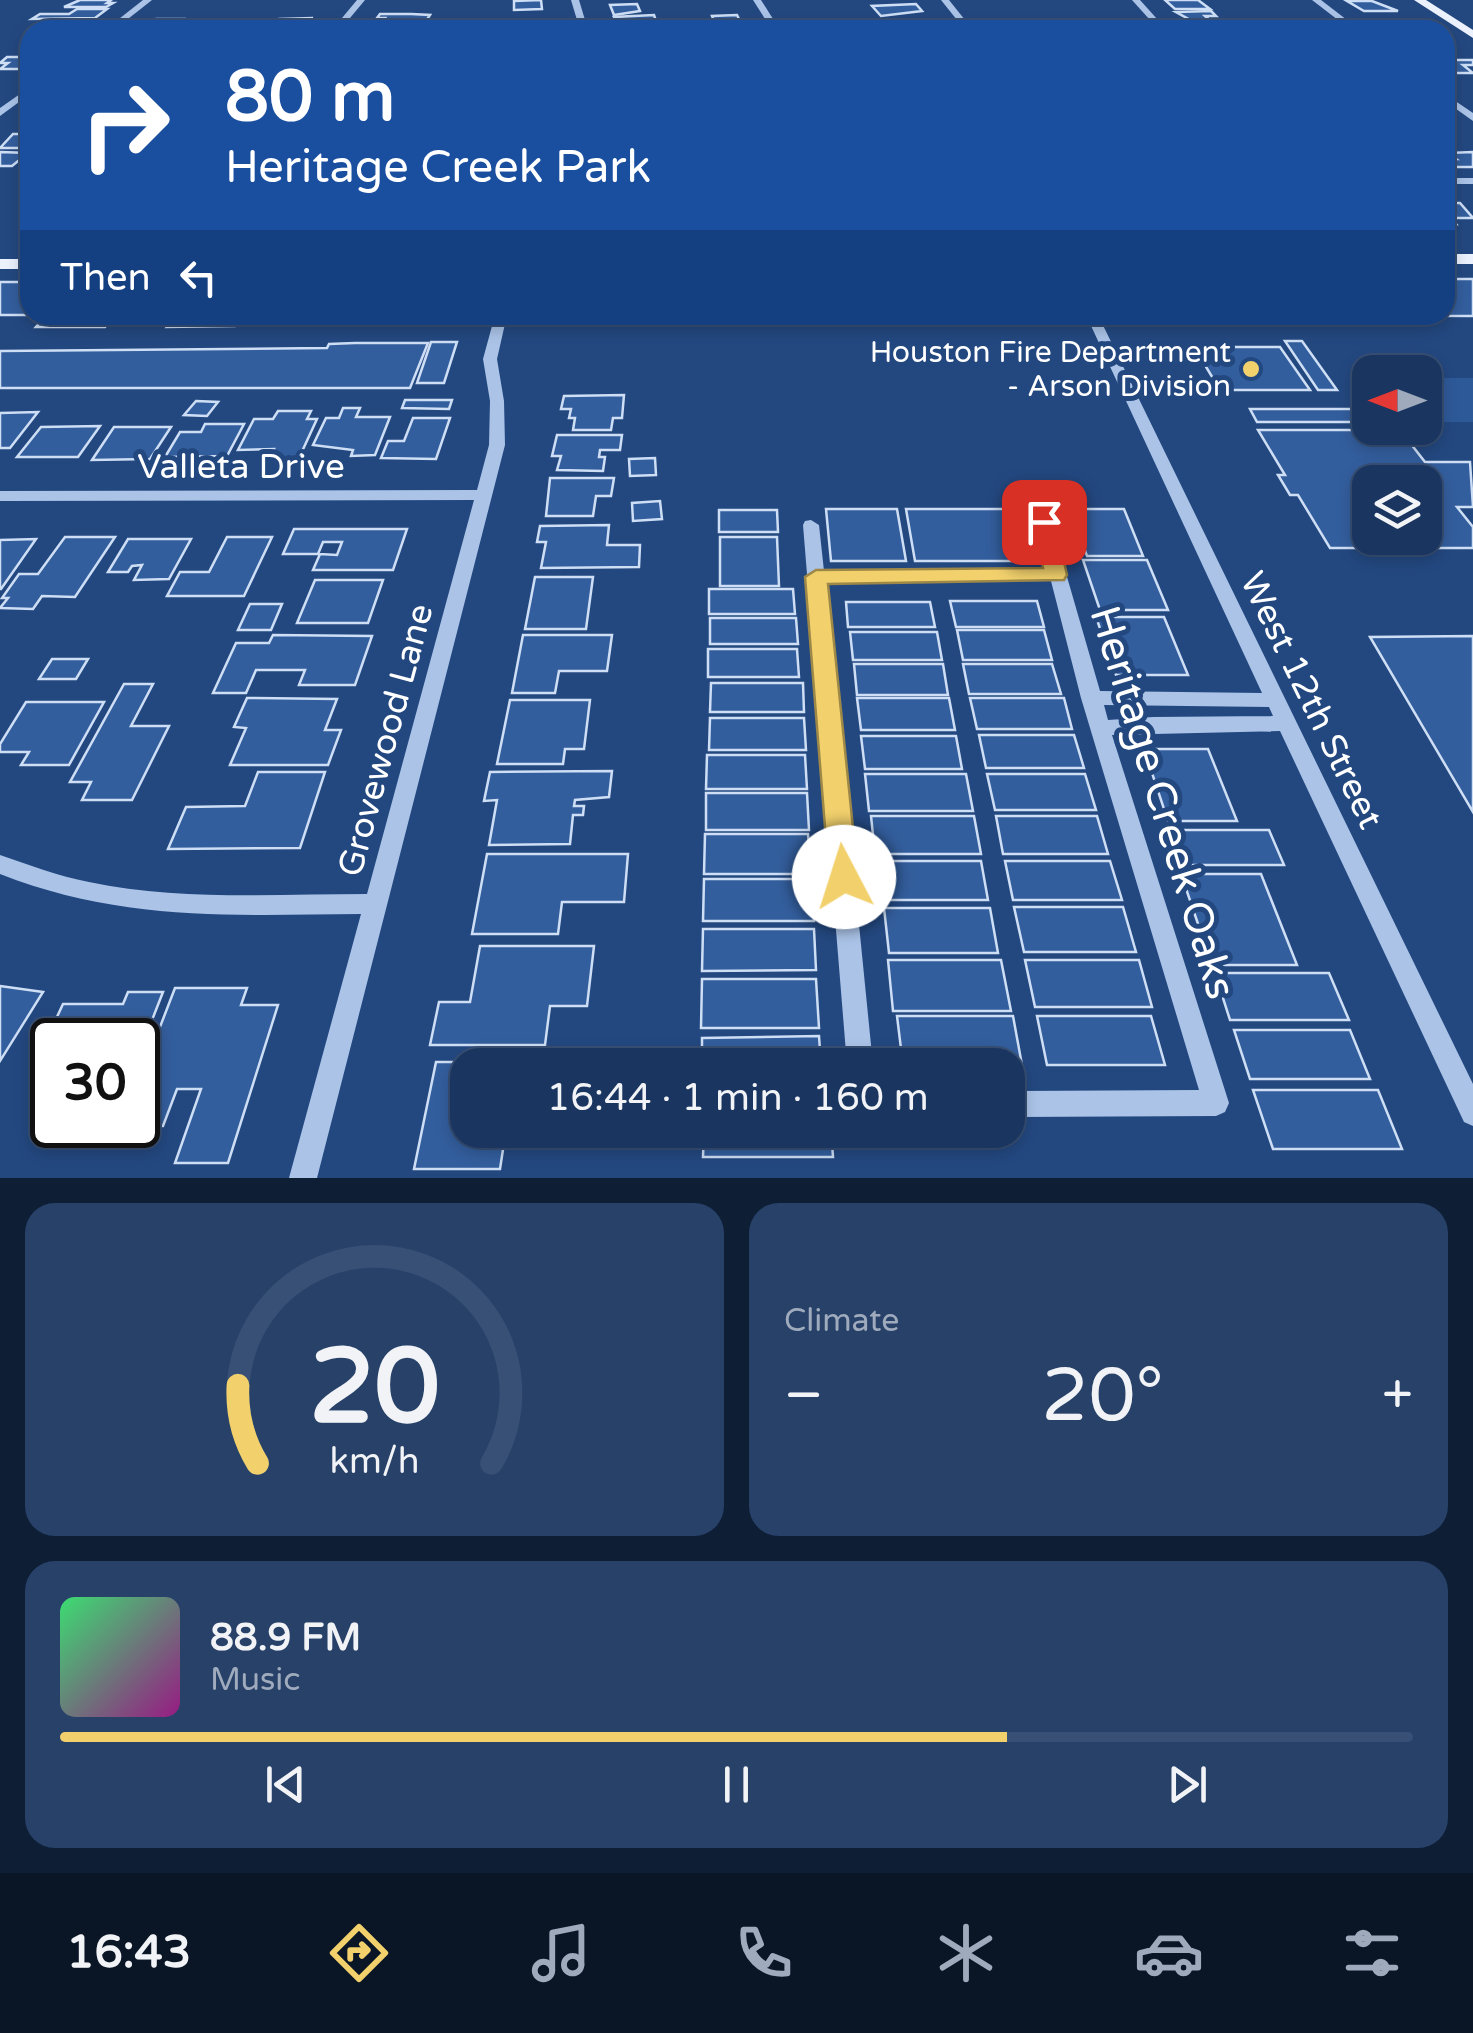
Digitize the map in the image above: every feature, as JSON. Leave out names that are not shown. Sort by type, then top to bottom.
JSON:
[{"type":"main road","points":[[1419,0],[1451,20]]},
{"type":"street","points":[[122,20],[148,0]]},
{"type":"street","points":[[344,20],[361,0]]},
{"type":"street","points":[[945,0],[962,20]]},
{"type":"street","points":[[1136,0],[1155,20]]},
{"type":"street","points":[[1316,0],[1343,20]]},
{"type":"street","points":[[0,113],[20,98]]},
{"type":"street","name":"Grovewood Lane","points":[[303,1178],[497,445],[497,400],[490,359],[498,325]]},
{"type":"street","name":"West 12th Street","points":[[1097,325],[1473,1113]]},
{"type":"street","name":"Valleta Drive","points":[[0,496],[482,495]]},
{"type":"street","name":"Heritage Creek Oaks","points":[[1025,1104],[1216,1103],[1100,728],[1044,522]]},
{"type":"street","points":[[811,525],[858,1048]]},
{"type":"street","points":[[816,577],[1056,575]]},
{"type":"street","points":[[1092,698],[1276,700]]},
{"type":"street","points":[[1100,728],[1287,723]]},
{"type":"street","points":[[0,864],[102,894],[140,899],[376,904]]},
{"type":"shaded area","points":[[1442,378],[1473,378],[1473,422],[1442,422]]},
{"type":"building","points":[[80,0],[113,3],[106,7],[64,7]]},
{"type":"building","points":[[541,0],[542,9],[514,10],[514,1]]},
{"type":"building","points":[[1165,0],[1198,0],[1210,9],[1175,9]]},
{"type":"building","points":[[1347,1],[1372,1],[1398,11],[1364,11]]},
{"type":"building","points":[[637,4],[640,11],[614,15],[610,5]]},
{"type":"building","points":[[916,4],[922,11],[881,16],[872,6]]},
{"type":"building","points":[[77,9],[107,9],[95,18],[32,19],[40,14],[69,14]]},
{"type":"building","points":[[1211,11],[1216,16],[1191,20],[1176,12]]},
{"type":"building","points":[[380,14],[430,15],[427,20],[377,18]]},
{"type":"building","points":[[654,15],[656,20],[616,20],[614,17]]},
{"type":"building","points":[[737,15],[740,20],[714,20],[712,16]]},
{"type":"building","points":[[7,57],[20,57],[20,69],[0,69],[8,63],[0,63]]},
{"type":"building","points":[[1455,60],[1473,60],[1473,65],[1463,65],[1473,73],[1455,73]]},
{"type":"building","points":[[13,134],[20,134],[20,148],[0,148]]},
{"type":"building","points":[[0,152],[20,153],[20,160],[12,166],[0,166]]},
{"type":"building","points":[[1473,152],[1473,167],[1455,167],[1455,153]]},
{"type":"building","points":[[1455,203],[1460,203],[1473,218],[1455,218]]},
{"type":"building","points":[[1455,279],[1473,279],[1473,316],[1455,316]]},
{"type":"building","points":[[0,282],[20,282],[20,315],[0,315]]},
{"type":"building","points":[[38,325],[107,325],[105,327]]},
{"type":"building","points":[[168,325],[236,325],[235,326]]},
{"type":"building","points":[[1285,341],[1302,341],[1337,390],[1318,390]]},
{"type":"building","points":[[431,342],[457,342],[444,383],[417,383]]},
{"type":"building","points":[[428,343],[410,388],[0,388],[0,351],[327,348],[329,344]]},
{"type":"building","name":"Houston Fire Department - Arson Division","points":[[1194,347],[1280,347],[1310,390],[1220,390]]},
{"type":"building","points":[[624,395],[622,418],[613,418],[611,430],[573,430],[575,418],[569,418],[571,409],[561,409],[564,396]]},
{"type":"building","points":[[405,400],[452,400],[449,409],[402,408]]},
{"type":"building","points":[[196,401],[218,402],[207,416],[184,415]]},
{"type":"building","points":[[343,408],[360,408],[356,417],[390,417],[375,455],[351,456],[353,450],[313,445],[326,418],[339,418]]},
{"type":"building","points":[[1250,409],[1352,409],[1352,422],[1257,422]]},
{"type":"building","points":[[278,411],[311,411],[307,419],[317,419],[299,458],[270,458],[274,449],[238,450],[254,419],[273,419]]},
{"type":"building","points":[[38,412],[10,448],[0,448],[0,413]]},
{"type":"building","points":[[413,418],[450,418],[436,459],[381,458],[388,441],[404,441]]},
{"type":"building","points":[[205,424],[244,424],[227,456],[165,457],[180,432],[201,432]]},
{"type":"building","points":[[100,426],[78,457],[17,457],[41,427]]},
{"type":"building","points":[[114,427],[171,427],[150,459],[92,460]]},
{"type":"building","points":[[1258,430],[1352,430],[1352,445],[1412,445],[1425,462],[1470,462],[1473,507],[1457,507],[1473,527],[1473,548],[1442,548],[1442,465],[1352,465],[1352,548],[1330,548],[1298,495],[1290,495],[1278,475],[1285,475]]},
{"type":"building","points":[[557,435],[622,435],[620,450],[600,450],[599,457],[605,457],[603,471],[557,470],[561,456],[552,456]]},
{"type":"building","points":[[655,458],[656,475],[630,476],[629,459]]},
{"type":"building","points":[[550,478],[614,478],[611,496],[596,496],[593,516],[546,516]]},
{"type":"building","points":[[660,501],[662,519],[633,521],[632,503]]},
{"type":"building","points":[[826,509],[897,509],[906,561],[831,561]]},
{"type":"building","points":[[906,509],[1011,509],[1026,561],[915,561]]},
{"type":"building","points":[[1070,509],[1124,509],[1143,556],[1087,556]]},
{"type":"building","points":[[719,510],[777,510],[778,532],[719,532]]},
{"type":"building","points":[[609,525],[607,545],[640,545],[639,567],[541,568],[546,542],[537,542],[540,526]]},
{"type":"building","points":[[294,529],[407,529],[393,570],[313,570],[320,554],[337,555],[342,542],[323,542],[318,554],[283,554]]},
{"type":"building","points":[[65,537],[115,537],[75,597],[42,596],[33,609],[0,608],[8,598],[2,598],[19,574],[38,574]]},
{"type":"building","points":[[227,537],[272,537],[244,596],[167,596],[180,572],[209,572]]},
{"type":"building","points":[[720,537],[777,537],[779,586],[720,586]]},
{"type":"building","points":[[36,539],[1,589],[0,589],[0,540]]},
{"type":"building","points":[[128,539],[191,539],[169,579],[134,580],[142,565],[132,566],[128,572],[108,572]]},
{"type":"building","points":[[1083,560],[1147,560],[1168,610],[1100,610]]},
{"type":"building","points":[[535,577],[593,577],[586,629],[525,629]]},
{"type":"building","points":[[315,580],[383,580],[368,623],[297,623]]},
{"type":"building","points":[[709,589],[793,589],[795,614],[709,614]]},
{"type":"building","points":[[950,601],[1037,601],[1044,627],[956,627]]},
{"type":"building","points":[[846,602],[930,602],[935,627],[848,627]]},
{"type":"building","points":[[250,604],[282,604],[271,630],[238,630]]},
{"type":"building","points":[[1096,617],[1164,617],[1188,675],[1116,675]]},
{"type":"building","points":[[710,618],[796,618],[798,644],[710,644]]},
{"type":"building","points":[[957,630],[1044,630],[1052,660],[963,660]]},
{"type":"building","points":[[850,632],[937,632],[942,660],[853,660]]},
{"type":"building","points":[[273,635],[372,636],[355,685],[299,685],[305,670],[256,670],[246,693],[213,693],[236,643],[269,643]]},
{"type":"building","points":[[523,635],[612,635],[607,671],[559,671],[555,693],[512,693]]},
{"type":"building","points":[[1473,636],[1473,812],[1370,637]]},
{"type":"building","points":[[708,649],[797,649],[799,677],[708,677]]},
{"type":"building","points":[[52,659],[88,659],[76,679],[39,679]]},
{"type":"building","points":[[854,664],[943,664],[948,695],[857,695]]},
{"type":"building","points":[[963,664],[1052,664],[1061,694],[969,694]]},
{"type":"building","points":[[711,683],[803,683],[804,712],[710,712]]},
{"type":"building","points":[[124,684],[153,684],[131,726],[169,726],[132,800],[82,800],[91,782],[70,782]]},
{"type":"building","points":[[247,698],[337,699],[325,730],[341,730],[328,765],[230,765],[246,728],[234,727]]},
{"type":"building","points":[[857,698],[949,698],[955,730],[861,730]]},
{"type":"building","points":[[970,698],[1064,698],[1072,729],[977,729]]},
{"type":"building","points":[[510,700],[590,700],[584,749],[565,749],[563,764],[497,764]]},
{"type":"building","points":[[26,702],[104,702],[69,765],[21,765],[29,752],[0,752],[0,744]]},
{"type":"building","points":[[710,718],[804,718],[806,750],[709,750]]},
{"type":"building","points":[[979,735],[1074,735],[1084,768],[986,768]]},
{"type":"building","points":[[861,736],[956,736],[962,769],[865,769]]},
{"type":"building","points":[[1144,749],[1208,749],[1237,821],[1168,821]]},
{"type":"building","points":[[707,755],[805,755],[807,789],[706,789]]},
{"type":"building","points":[[612,771],[609,797],[575,800],[574,806],[584,806],[583,815],[573,815],[570,844],[489,845],[497,800],[484,801],[490,772]]},
{"type":"building","points":[[258,772],[325,772],[300,848],[168,849],[186,807],[245,806]]},
{"type":"building","points":[[865,774],[966,774],[973,811],[869,811]]},
{"type":"building","points":[[987,774],[1085,774],[1096,810],[995,810]]},
{"type":"building","points":[[706,793],[807,793],[809,830],[706,830]]},
{"type":"building","points":[[871,816],[974,816],[981,854],[875,854]]},
{"type":"building","points":[[996,816],[1097,816],[1108,854],[1003,854]]},
{"type":"building","points":[[1165,830],[1269,830],[1284,865],[1177,865]]},
{"type":"building","points":[[705,834],[808,834],[811,874],[704,874]]},
{"type":"building","points":[[487,854],[628,854],[624,902],[562,902],[558,934],[472,934]]},
{"type":"building","points":[[875,861],[981,861],[988,900],[879,900]]},
{"type":"building","points":[[1005,861],[1110,861],[1122,900],[1013,900]]},
{"type":"building","points":[[1181,874],[1261,874],[1297,965],[1212,965]]},
{"type":"building","points":[[704,879],[811,879],[814,921],[703,921]]},
{"type":"building","points":[[1014,907],[1123,907],[1136,952],[1024,952]]},
{"type":"building","points":[[884,908],[990,908],[998,953],[889,953]]},
{"type":"building","points":[[703,929],[814,929],[816,970],[702,971]]},
{"type":"building","points":[[480,946],[594,946],[587,1006],[550,1006],[545,1045],[430,1045],[439,1002],[470,1002]]},
{"type":"building","points":[[888,960],[1001,960],[1011,1011],[893,1011]]},
{"type":"building","points":[[1025,960],[1139,960],[1152,1007],[1035,1007]]},
{"type":"building","points":[[1215,973],[1329,973],[1349,1020],[1230,1020]]},
{"type":"building","points":[[702,979],[816,979],[819,1028],[701,1028]]},
{"type":"building","points":[[0,986],[43,992],[0,1061]]},
{"type":"building","points":[[175,988],[247,988],[241,1005],[278,1005],[228,1163],[175,1163],[201,1089],[177,1089],[160,1126],[160,1027]]},
{"type":"building","points":[[128,992],[163,992],[153,1018],[56,1018],[63,1004],[123,1004]]},
{"type":"building","points":[[897,1016],[1013,1016],[1019,1048],[901,1048]]},
{"type":"building","points":[[1037,1016],[1151,1016],[1165,1065],[1047,1065]]},
{"type":"building","points":[[1234,1030],[1350,1030],[1370,1079],[1250,1079]]},
{"type":"building","points":[[819,1036],[820,1048],[702,1048],[702,1038]]},
{"type":"building","points":[[436,1062],[450,1062],[450,1148],[503,1148],[500,1169],[414,1169]]},
{"type":"building","points":[[1253,1090],[1378,1090],[1402,1149],[1273,1149]]},
{"type":"building","points":[[703,1148],[832,1148],[833,1157],[703,1157]]},
{"type":"place","name":"Houston Fire Department - Arson Division","points":[[1251,369]]},
{"type":"route","points":[[844,877],[816,577],[1056,575],[1044,522]]}]
